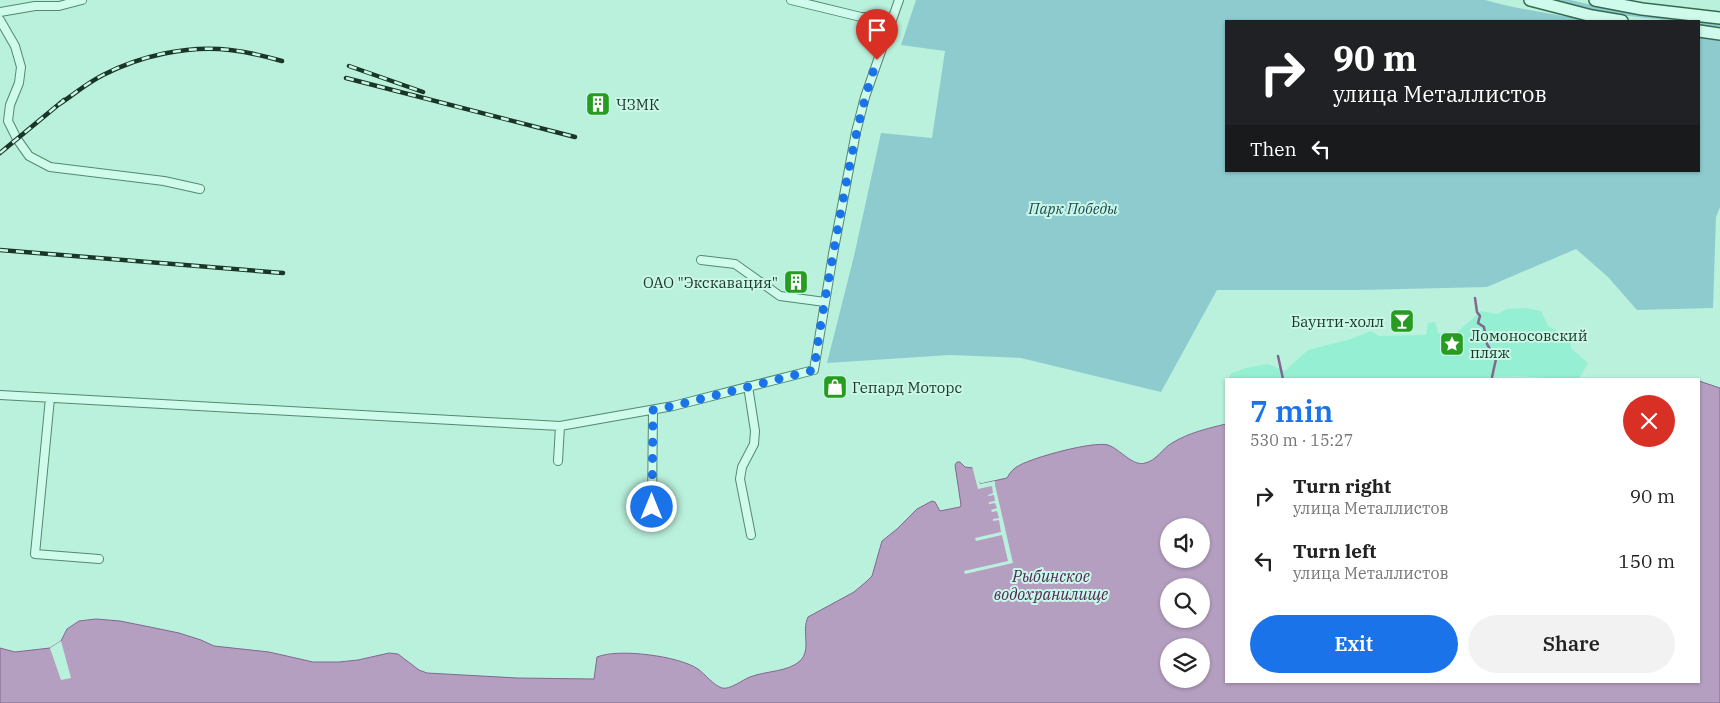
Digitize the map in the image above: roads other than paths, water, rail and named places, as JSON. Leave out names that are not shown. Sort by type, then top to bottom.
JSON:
[{"type":"main road","points":[[1530,0],[1618,20]]},
{"type":"main road","points":[[1595,0],[1642,9],[1720,18]]},
{"type":"main road","points":[[1700,31],[1720,34]]},
{"type":"street","points":[[0,12],[35,6],[59,6],[82,0]]},
{"type":"street","points":[[791,0],[861,17],[892,18]]},
{"type":"street","points":[[0,395],[560,426],[673,406],[814,370],[856,132],[865,97],[899,0]]},
{"type":"street","points":[[0,20],[14,46],[21,68],[20,82],[10,105],[8,121],[28,156],[50,167],[164,181],[200,189]]},
{"type":"street","points":[[701,260],[735,264],[780,296],[825,302]]},
{"type":"street","points":[[748,386],[755,431],[754,444],[742,466],[740,479],[751,535]]},
{"type":"street","points":[[50,398],[35,554],[99,559]]},
{"type":"street","points":[[652,507],[653,410]]},
{"type":"street","points":[[558,461],[560,426]]},
{"type":"water","name":"Рыбинское водохранилище","points":[[1700,381],[1720,388],[1720,703],[0,703],[0,648],[15,652],[50,648],[61,641],[67,629],[79,621],[96,619],[120,621],[179,633],[214,646],[269,652],[313,662],[339,662],[389,653],[398,654],[419,670],[427,673],[517,678],[594,679],[597,657],[607,654],[633,653],[663,657],[689,664],[698,669],[715,684],[725,688],[756,675],[795,665],[800,661],[804,656],[806,646],[805,629],[808,617],[854,592],[867,581],[872,576],[882,541],[917,509],[932,501],[935,502],[940,511],[960,507],[955,465],[957,462],[960,462],[965,467],[973,468],[980,484],[1007,478],[1016,467],[1038,458],[1090,445],[1108,445],[1131,460],[1140,464],[1145,463],[1153,460],[1169,445],[1185,436],[1225,424],[1225,683],[1700,683]]},
{"type":"waterway","points":[[1475,298],[1477,312],[1480,316],[1478,323],[1484,327],[1487,344],[1496,359],[1492,377]]},
{"type":"waterway","points":[[1278,356],[1283,378]]},
{"type":"railway","points":[[58,105],[103,75],[148,57],[197,49],[214,49],[243,52],[282,61]]},
{"type":"railway","points":[[349,66],[423,92]]},
{"type":"railway","points":[[346,78],[575,137]]},
{"type":"railway","points":[[0,153],[64,100]]},
{"type":"railway","points":[[0,250],[283,273]]},
{"type":"place","name":"ЧЗМК","points":[[598,104]]},
{"type":"place","name":"ОАО \"Экскавация\"","points":[[796,282]]},
{"type":"place","name":"Баунти-холл","points":[[1402,321]]},
{"type":"place","name":"Ломоносовский пляж","points":[[1452,344]]},
{"type":"place","name":"Гепард Моторс","points":[[835,387]]},
{"type":"park label","name":"Парк Победы","points":[[1073,208]]}]
